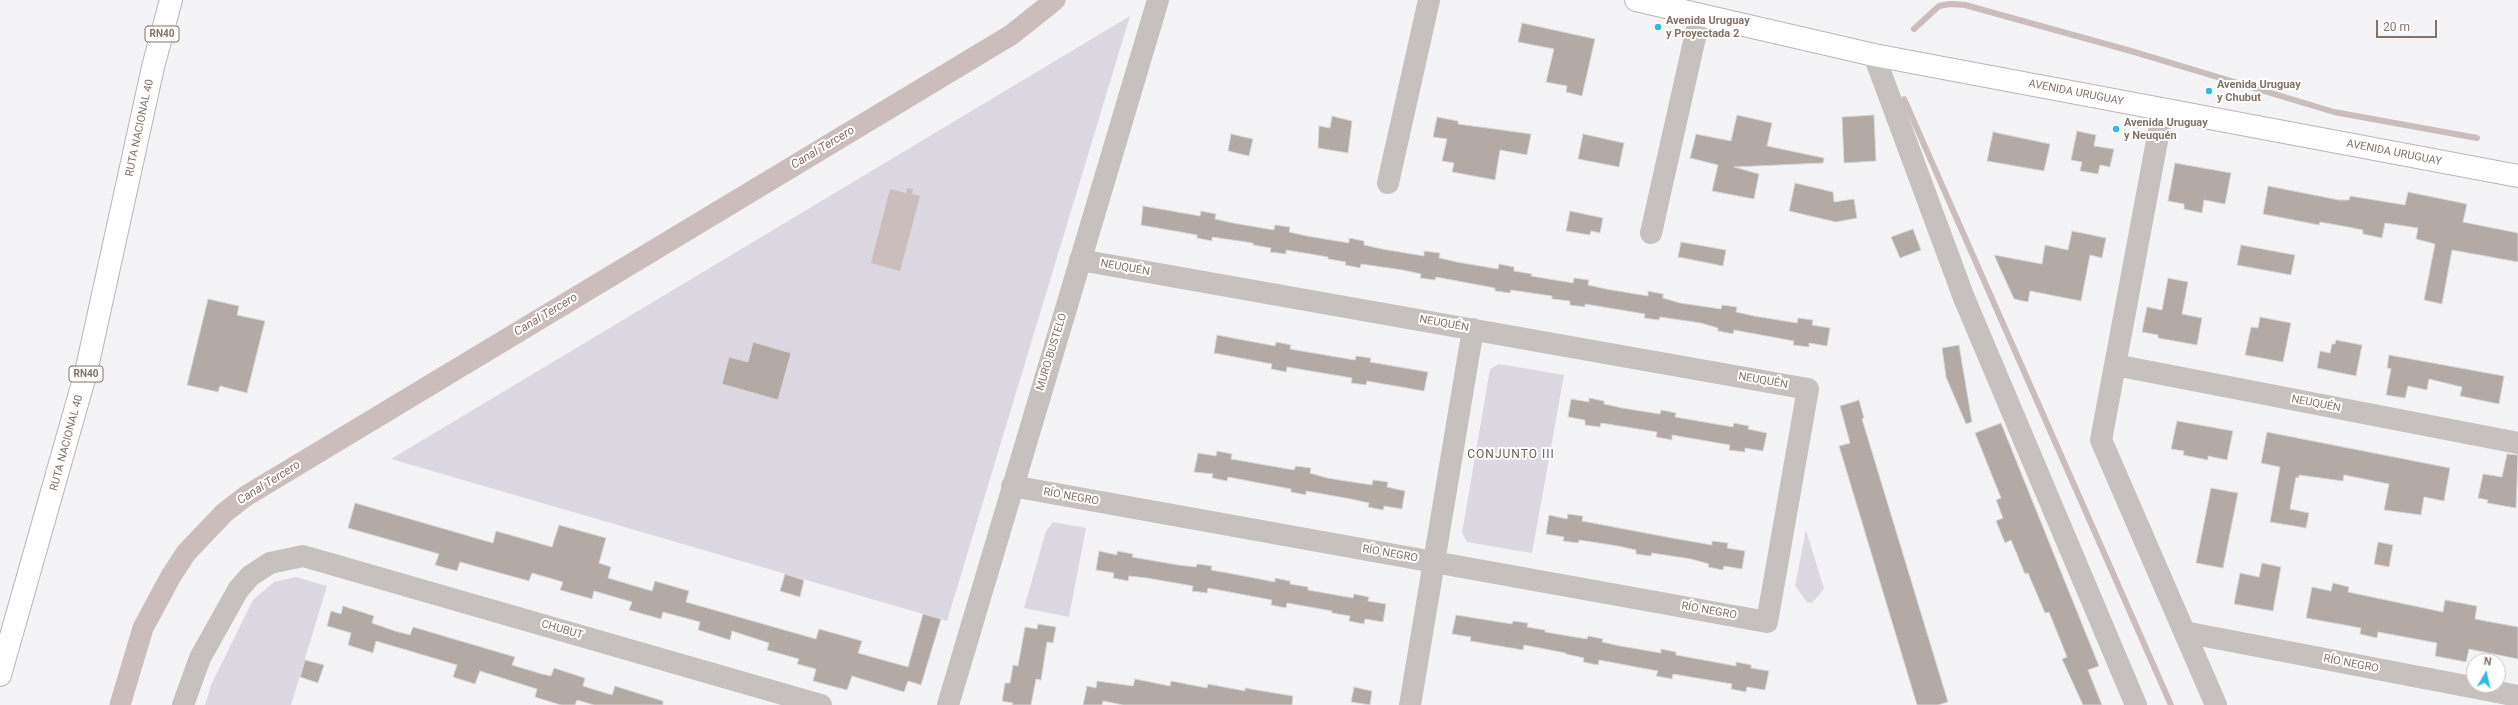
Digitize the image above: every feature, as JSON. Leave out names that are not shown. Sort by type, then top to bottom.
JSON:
[{"type":"main road","name":"RN40","points":[[153,67],[157,0]]},
{"type":"main road","name":"RN40","points":[[153,67],[171,0]]},
{"type":"main road","name":"AVENIDA URUGUAY","points":[[1636,0],[1874,55],[2518,176]]},
{"type":"main road","name":"RUTA NACIONAL 40","points":[[0,675],[86,372],[153,67]]},
{"type":"street","name":"MURO BUSTELO","points":[[948,705],[1158,0]]},
{"type":"street","points":[[1388,183],[1429,0]]},
{"type":"street","points":[[1651,233],[1700,15]]},
{"type":"street","points":[[1874,55],[1964,298],[2136,705]]},
{"type":"street","points":[[2163,109],[2101,440],[2216,705]]},
{"type":"street","name":"NEUQUÉN","points":[[1080,260],[1808,389],[1767,622]]},
{"type":"street","points":[[1410,705],[1473,329]]},
{"type":"street","name":"NEUQUÉN","points":[[2115,365],[2518,443]]},
{"type":"street","name":"RÍO NEGRO","points":[[1012,486],[1767,622]]},
{"type":"street","name":"CHUBUT","points":[[183,705],[200,658],[238,590],[250,576],[270,563],[303,556],[821,705]]},
{"type":"street","name":"RÍO NEGRO","points":[[2184,632],[2518,696]]},
{"type":"shaded area","points":[[1130,16],[947,621],[391,459]]},
{"type":"shaded area","points":[[907,188],[913,189],[912,194],[920,196],[900,271],[871,263],[890,189],[906,193]]},
{"type":"shaded area","points":[[1499,364],[1564,375],[1532,553],[1467,542],[1462,533],[1490,369]]},
{"type":"shaded area","points":[[1053,522],[1086,528],[1069,617],[1024,608],[1046,531]]},
{"type":"shaded area","points":[[1806,530],[1824,589],[1812,603],[1807,602],[1795,586]]},
{"type":"shaded area","points":[[296,577],[327,586],[291,705],[205,705],[211,685],[253,600],[274,582]]},
{"type":"building","points":[[1522,23],[1595,39],[1582,96],[1566,92],[1567,86],[1546,82],[1554,49],[1518,42]]},
{"type":"building","points":[[1737,115],[1772,123],[1767,146],[1824,158],[1823,163],[1734,167],[1759,174],[1754,199],[1712,191],[1718,165],[1690,158],[1696,134],[1731,141]]},
{"type":"building","points":[[1874,115],[1876,161],[1844,163],[1842,117]]},
{"type":"building","points":[[1332,116],[1352,121],[1348,153],[1318,148],[1319,126],[1330,128]]},
{"type":"building","points":[[1437,117],[1458,121],[1458,124],[1531,134],[1527,155],[1500,150],[1495,180],[1452,172],[1454,163],[1442,161],[1447,139],[1433,137]]},
{"type":"building","points":[[2077,131],[2096,135],[2094,146],[2114,149],[2110,167],[2100,165],[2098,174],[2080,171],[2082,162],[2071,160]]},
{"type":"building","points":[[1993,132],[2050,144],[2044,171],[1987,161]]},
{"type":"building","points":[[1231,134],[1253,139],[1249,156],[1228,151]]},
{"type":"building","points":[[1583,134],[1624,143],[1619,167],[1578,159]]},
{"type":"building","points":[[2175,163],[2231,173],[2225,204],[2204,200],[2202,213],[2184,209],[2184,204],[2168,201]]},
{"type":"building","points":[[1795,183],[1833,192],[1834,202],[1854,199],[1857,218],[1836,222],[1789,211]]},
{"type":"building","points":[[2268,186],[2339,200],[2349,200],[2350,196],[2405,205],[2408,192],[2467,204],[2463,222],[2518,233],[2518,262],[2452,250],[2442,304],[2424,300],[2435,244],[2416,239],[2418,228],[2385,223],[2382,238],[2363,234],[2363,230],[2320,222],[2319,225],[2263,214]]},
{"type":"building","points":[[1143,206],[1200,216],[1201,211],[1216,214],[1215,219],[1233,223],[1274,230],[1275,225],[1290,227],[1289,232],[1307,236],[1349,243],[1349,238],[1364,241],[1364,245],[1424,256],[1424,251],[1440,253],[1439,258],[1498,269],[1499,264],[1514,267],[1514,271],[1532,274],[1531,276],[1573,283],[1574,278],[1589,280],[1588,285],[1648,296],[1648,291],[1663,294],[1663,298],[1680,303],[1721,309],[1722,305],[1737,307],[1736,312],[1754,316],[1797,323],[1798,318],[1813,320],[1812,325],[1830,328],[1827,346],[1809,343],[1809,347],[1793,345],[1794,341],[1734,330],[1733,334],[1718,331],[1718,328],[1701,323],[1660,317],[1659,320],[1644,318],[1645,314],[1585,304],[1585,307],[1570,305],[1570,301],[1552,299],[1552,296],[1511,290],[1510,293],[1495,291],[1495,288],[1436,277],[1435,280],[1420,278],[1421,274],[1403,270],[1361,264],[1360,268],[1345,265],[1346,262],[1328,259],[1328,257],[1286,250],[1286,254],[1270,252],[1271,248],[1253,245],[1253,243],[1212,237],[1212,241],[1197,238],[1197,235],[1141,225]]},
{"type":"building","points":[[1570,211],[1603,218],[1600,233],[1591,231],[1590,235],[1566,231]]},
{"type":"building","points":[[1913,229],[1921,250],[1900,258],[1891,237]]},
{"type":"building","points":[[2072,231],[2106,238],[2102,258],[2090,255],[2081,301],[2030,291],[2028,302],[2014,299],[1994,255],[2042,264],[2045,245],[2068,250]]},
{"type":"building","points":[[1681,242],[1726,250],[1723,266],[1678,257]]},
{"type":"building","points":[[2241,245],[2295,255],[2291,275],[2237,265]]},
{"type":"building","points":[[2168,278],[2188,282],[2182,314],[2202,318],[2197,345],[2158,338],[2158,335],[2142,332],[2147,307],[2162,310]]},
{"type":"building","points":[[208,299],[239,306],[237,315],[265,321],[247,393],[220,386],[218,392],[187,385]]},
{"type":"building","points":[[2260,317],[2291,323],[2283,362],[2245,355],[2251,327],[2258,328]]},
{"type":"building","points":[[1217,335],[1275,346],[1276,342],[1291,345],[1290,349],[1355,360],[1356,356],[1371,358],[1370,362],[1428,372],[1424,391],[1367,381],[1366,385],[1351,383],[1352,378],[1287,367],[1286,372],[1271,369],[1272,364],[1214,353]]},
{"type":"building","points":[[2336,340],[2362,345],[2356,376],[2317,368],[2320,351],[2330,353],[2332,344],[2335,344]]},
{"type":"building","points":[[753,342],[791,353],[778,400],[722,384],[729,357],[748,362]]},
{"type":"building","points":[[1959,345],[1972,422],[1966,424],[1946,377],[1942,348]]},
{"type":"building","points":[[2389,355],[2504,376],[2499,404],[2460,396],[2462,387],[2429,379],[2427,390],[2408,386],[2405,398],[2386,395],[2391,369],[2387,368]]},
{"type":"building","points":[[1589,398],[1604,401],[1604,404],[1622,408],[1660,414],[1661,410],[1676,413],[1675,417],[1733,427],[1734,423],[1749,426],[1748,429],[1767,433],[1763,451],[1745,448],[1745,452],[1729,450],[1730,445],[1672,435],[1672,440],[1656,437],[1657,432],[1601,423],[1600,427],[1585,425],[1585,420],[1568,417],[1571,399],[1589,402]]},
{"type":"building","points":[[1859,400],[1864,418],[1862,419],[1948,702],[1938,705],[1917,705],[1839,446],[1850,443],[1840,406]]},
{"type":"building","points":[[2177,421],[2233,431],[2227,460],[2208,456],[2208,460],[2183,455],[2184,451],[2171,449]]},
{"type":"building","points":[[2001,423],[2099,666],[2088,670],[2102,705],[2083,705],[2062,659],[2067,657],[2049,612],[2045,613],[2028,573],[2025,574],[2011,540],[2005,543],[1996,521],[2003,518],[1996,500],[2001,498],[1975,433]]},
{"type":"building","points":[[2267,432],[2450,468],[2444,501],[2424,497],[2421,515],[2384,510],[2389,484],[2344,475],[2343,481],[2299,475],[2299,478],[2296,477],[2290,509],[2309,513],[2306,528],[2270,522],[2280,467],[2261,463]]},
{"type":"building","points":[[1217,451],[1232,454],[1231,459],[1294,470],[1296,466],[1311,468],[1310,473],[1327,478],[1372,485],[1373,480],[1388,482],[1387,487],[1405,491],[1402,509],[1384,506],[1383,510],[1368,507],[1369,503],[1351,499],[1306,491],[1306,495],[1291,492],[1291,489],[1228,477],[1227,481],[1212,478],[1213,474],[1194,472],[1198,453],[1216,456]]},
{"type":"building","points":[[2507,454],[2518,455],[2516,508],[2487,503],[2488,500],[2478,498],[2483,474],[2502,477]]},
{"type":"building","points":[[2211,488],[2238,493],[2223,568],[2196,563]]},
{"type":"building","points":[[355,503],[493,543],[496,531],[552,547],[559,525],[606,538],[599,563],[611,567],[608,578],[652,591],[655,581],[689,591],[686,602],[816,639],[819,629],[862,641],[858,653],[908,667],[923,614],[941,619],[921,685],[908,681],[904,692],[852,676],[847,690],[813,681],[816,669],[797,664],[799,659],[767,650],[769,643],[732,631],[730,640],[698,630],[700,622],[663,612],[661,619],[629,610],[632,602],[594,591],[592,599],[560,590],[563,582],[532,573],[529,581],[460,562],[457,571],[435,565],[439,554],[348,528]]},
{"type":"building","points":[[1568,514],[1583,516],[1582,521],[1672,538],[1712,545],[1712,541],[1728,543],[1727,548],[1745,551],[1742,569],[1724,566],[1723,570],[1708,567],[1709,564],[1691,559],[1652,553],[1651,556],[1636,554],[1636,550],[1618,546],[1579,540],[1578,543],[1563,541],[1564,537],[1546,534],[1549,515],[1567,519]]},
{"type":"building","points":[[2378,542],[2393,545],[2389,567],[2374,564]]},
{"type":"building","points":[[1099,551],[1117,555],[1117,551],[1133,554],[1132,557],[1178,565],[1196,567],[1197,564],[1212,566],[1211,570],[1275,582],[1275,578],[1290,581],[1290,584],[1308,587],[1308,590],[1353,598],[1354,594],[1369,597],[1368,601],[1386,604],[1383,622],[1365,619],[1364,624],[1349,621],[1350,616],[1332,613],[1332,611],[1287,603],[1286,608],[1271,605],[1272,600],[1208,588],[1207,593],[1192,591],[1193,586],[1147,578],[1129,576],[1128,581],[1113,578],[1114,573],[1096,570]]},
{"type":"building","points":[[2262,563],[2281,567],[2273,611],[2234,604],[2240,573],[2259,577]]},
{"type":"building","points":[[785,574],[804,580],[800,597],[780,591]]},
{"type":"building","points":[[2333,583],[2349,587],[2348,592],[2443,612],[2445,600],[2477,606],[2475,619],[2518,627],[2518,659],[2506,657],[2506,653],[2489,653],[2469,649],[2468,653],[2466,653],[2466,662],[2435,656],[2437,643],[2378,632],[2377,638],[2360,634],[2361,628],[2306,618],[2312,587],[2331,591]]},
{"type":"building","points":[[343,606],[374,616],[372,623],[395,631],[410,635],[413,627],[515,657],[512,665],[551,676],[554,668],[585,678],[583,686],[612,695],[615,686],[663,701],[663,705],[594,705],[577,700],[575,705],[561,705],[535,697],[537,689],[480,671],[475,684],[453,677],[457,665],[376,641],[373,653],[348,645],[351,633],[327,626],[331,611],[341,614]]},
{"type":"building","points":[[1456,615],[1512,624],[1513,621],[1528,623],[1527,627],[1545,630],[1545,632],[1587,639],[1588,636],[1603,639],[1602,642],[1620,646],[1661,653],[1661,649],[1676,652],[1676,655],[1736,666],[1736,662],[1751,665],[1751,668],[1769,671],[1765,690],[1747,687],[1746,692],[1731,689],[1732,684],[1673,674],[1672,679],[1656,676],[1658,671],[1599,660],[1598,665],[1583,662],[1584,658],[1566,653],[1524,645],[1523,650],[1470,641],[1471,637],[1452,634]]},
{"type":"building","points":[[1038,624],[1056,627],[1053,643],[1047,642],[1041,680],[1036,679],[1031,705],[1012,705],[1013,703],[1002,701],[1005,683],[1010,683],[1013,665],[1018,666],[1025,627],[1037,629]]},
{"type":"building","points":[[305,660],[324,665],[318,683],[300,677]]},
{"type":"building","points":[[1135,679],[1170,686],[1171,681],[1207,688],[1208,684],[1245,691],[1245,688],[1293,696],[1292,705],[1123,705],[1103,701],[1102,705],[1083,705],[1087,686],[1096,688],[1097,681],[1133,686]]},
{"type":"building","points":[[1354,687],[1372,691],[1370,705],[1351,702]]},
{"type":"waterway","name":"Canal Tercero","points":[[120,705],[143,628],[171,576],[186,553],[224,513],[246,496],[1011,35],[1055,0]]},
{"type":"waterway","points":[[1914,29],[1939,6],[1950,4],[1965,5],[2131,51],[2334,112],[2477,138]]},
{"type":"waterway","points":[[1904,99],[2171,705]]},
{"type":"place","name":"Avenida Uruguay y Proyectada 2","points":[[1658,27]]},
{"type":"place","name":"Avenida Uruguay y Chubut","points":[[2209,91]]},
{"type":"place","name":"Avenida Uruguay y Neuquén","points":[[2116,129]]},
{"type":"district","name":"CONJUNTO III","points":[[1511,455]]}]
